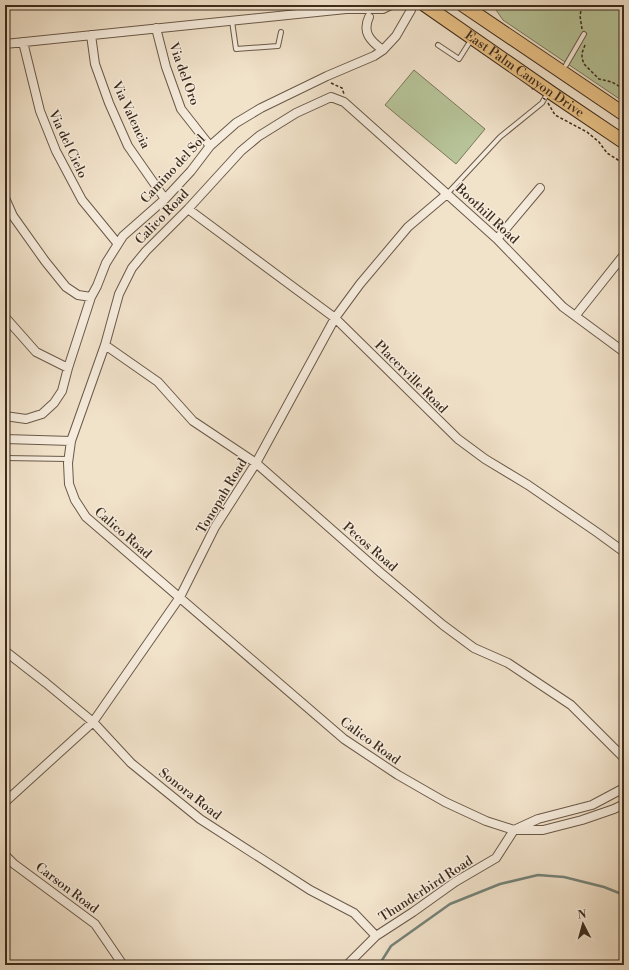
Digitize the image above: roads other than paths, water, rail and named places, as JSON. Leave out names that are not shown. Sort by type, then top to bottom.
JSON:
[{"type":"main road","name":"East Palm Canyon Drive","points":[[425,5],[624,142]]},
{"type":"main road","name":"East Palm Canyon Drive","points":[[463,5],[478,10],[624,114]]},
{"type":"street","name":"Camino del Sol","points":[[5,416],[26,419],[42,414],[54,403],[62,391],[91,298],[106,263],[123,236],[165,199],[191,171],[210,146],[236,124],[261,108],[327,76],[374,56],[383,50],[396,36],[411,10],[411,5]]},
{"type":"street","points":[[5,44],[346,9],[354,9],[366,13],[380,12],[387,7]]},
{"type":"street","points":[[366,13],[368,34],[374,44],[383,50]]},
{"type":"street","name":"Via del Oro","points":[[156,28],[166,67],[181,109],[210,146]]},
{"type":"street","name":"Via Valencia","points":[[91,35],[96,64],[109,103],[128,146],[165,199]]},
{"type":"street","name":"Via del Cielo","points":[[23,42],[40,111],[56,151],[82,200],[118,244]]},
{"type":"street","name":"Boothill Road","points":[[331,97],[342,102],[497,239],[563,307],[624,352]]},
{"type":"street","name":"Calico Road","points":[[331,97],[296,113],[259,136],[241,151],[188,209],[146,251],[132,268],[119,294],[106,345],[71,441],[69,484],[75,500],[86,517],[344,739],[398,775],[445,802],[486,820],[514,830]]},
{"type":"street","points":[[497,239],[540,188]]},
{"type":"street","name":"Tonopah Road","points":[[5,802],[93,722],[180,597],[215,527],[256,463],[335,318],[360,284],[408,227],[447,194]]},
{"type":"street","points":[[5,198],[13,216],[45,261],[66,287],[78,295],[91,298]]},
{"type":"street","name":"Placerville Road","points":[[188,209],[335,318],[458,439],[485,459],[534,489],[624,552]]},
{"type":"street","points":[[576,316],[623,256]]},
{"type":"street","points":[[5,317],[36,352],[68,368]]},
{"type":"street","name":"Pecos Road","points":[[106,345],[158,382],[193,421],[256,463],[381,573],[443,625],[474,648],[508,663],[571,706],[624,758]]},
{"type":"street","points":[[5,440],[71,441]]},
{"type":"street","name":"Sonora Road","points":[[5,651],[93,722],[131,763],[200,819],[310,890],[354,913],[376,936]]},
{"type":"street","points":[[514,830],[538,819],[592,805],[624,788]]},
{"type":"street","points":[[514,830],[543,830],[582,820],[624,804]]},
{"type":"street","name":"Thunderbird Road","points":[[347,965],[376,936],[455,882],[496,858],[514,830]]},
{"type":"street","name":"Carson Road","points":[[5,855],[14,864],[95,924],[123,965]]},
{"type":"lane","points":[[232,20],[236,49],[278,46],[281,32]]},
{"type":"lane","points":[[566,65],[584,34]]},
{"type":"lane","points":[[438,45],[460,59],[472,38]]},
{"type":"lane","points":[[447,194],[500,137],[542,103],[545,98]]},
{"type":"lane","points":[[5,458],[69,459]]},
{"type":"waterway","points":[[379,965],[391,946],[450,904],[500,884],[538,875],[564,877],[604,887],[624,895]]}]
